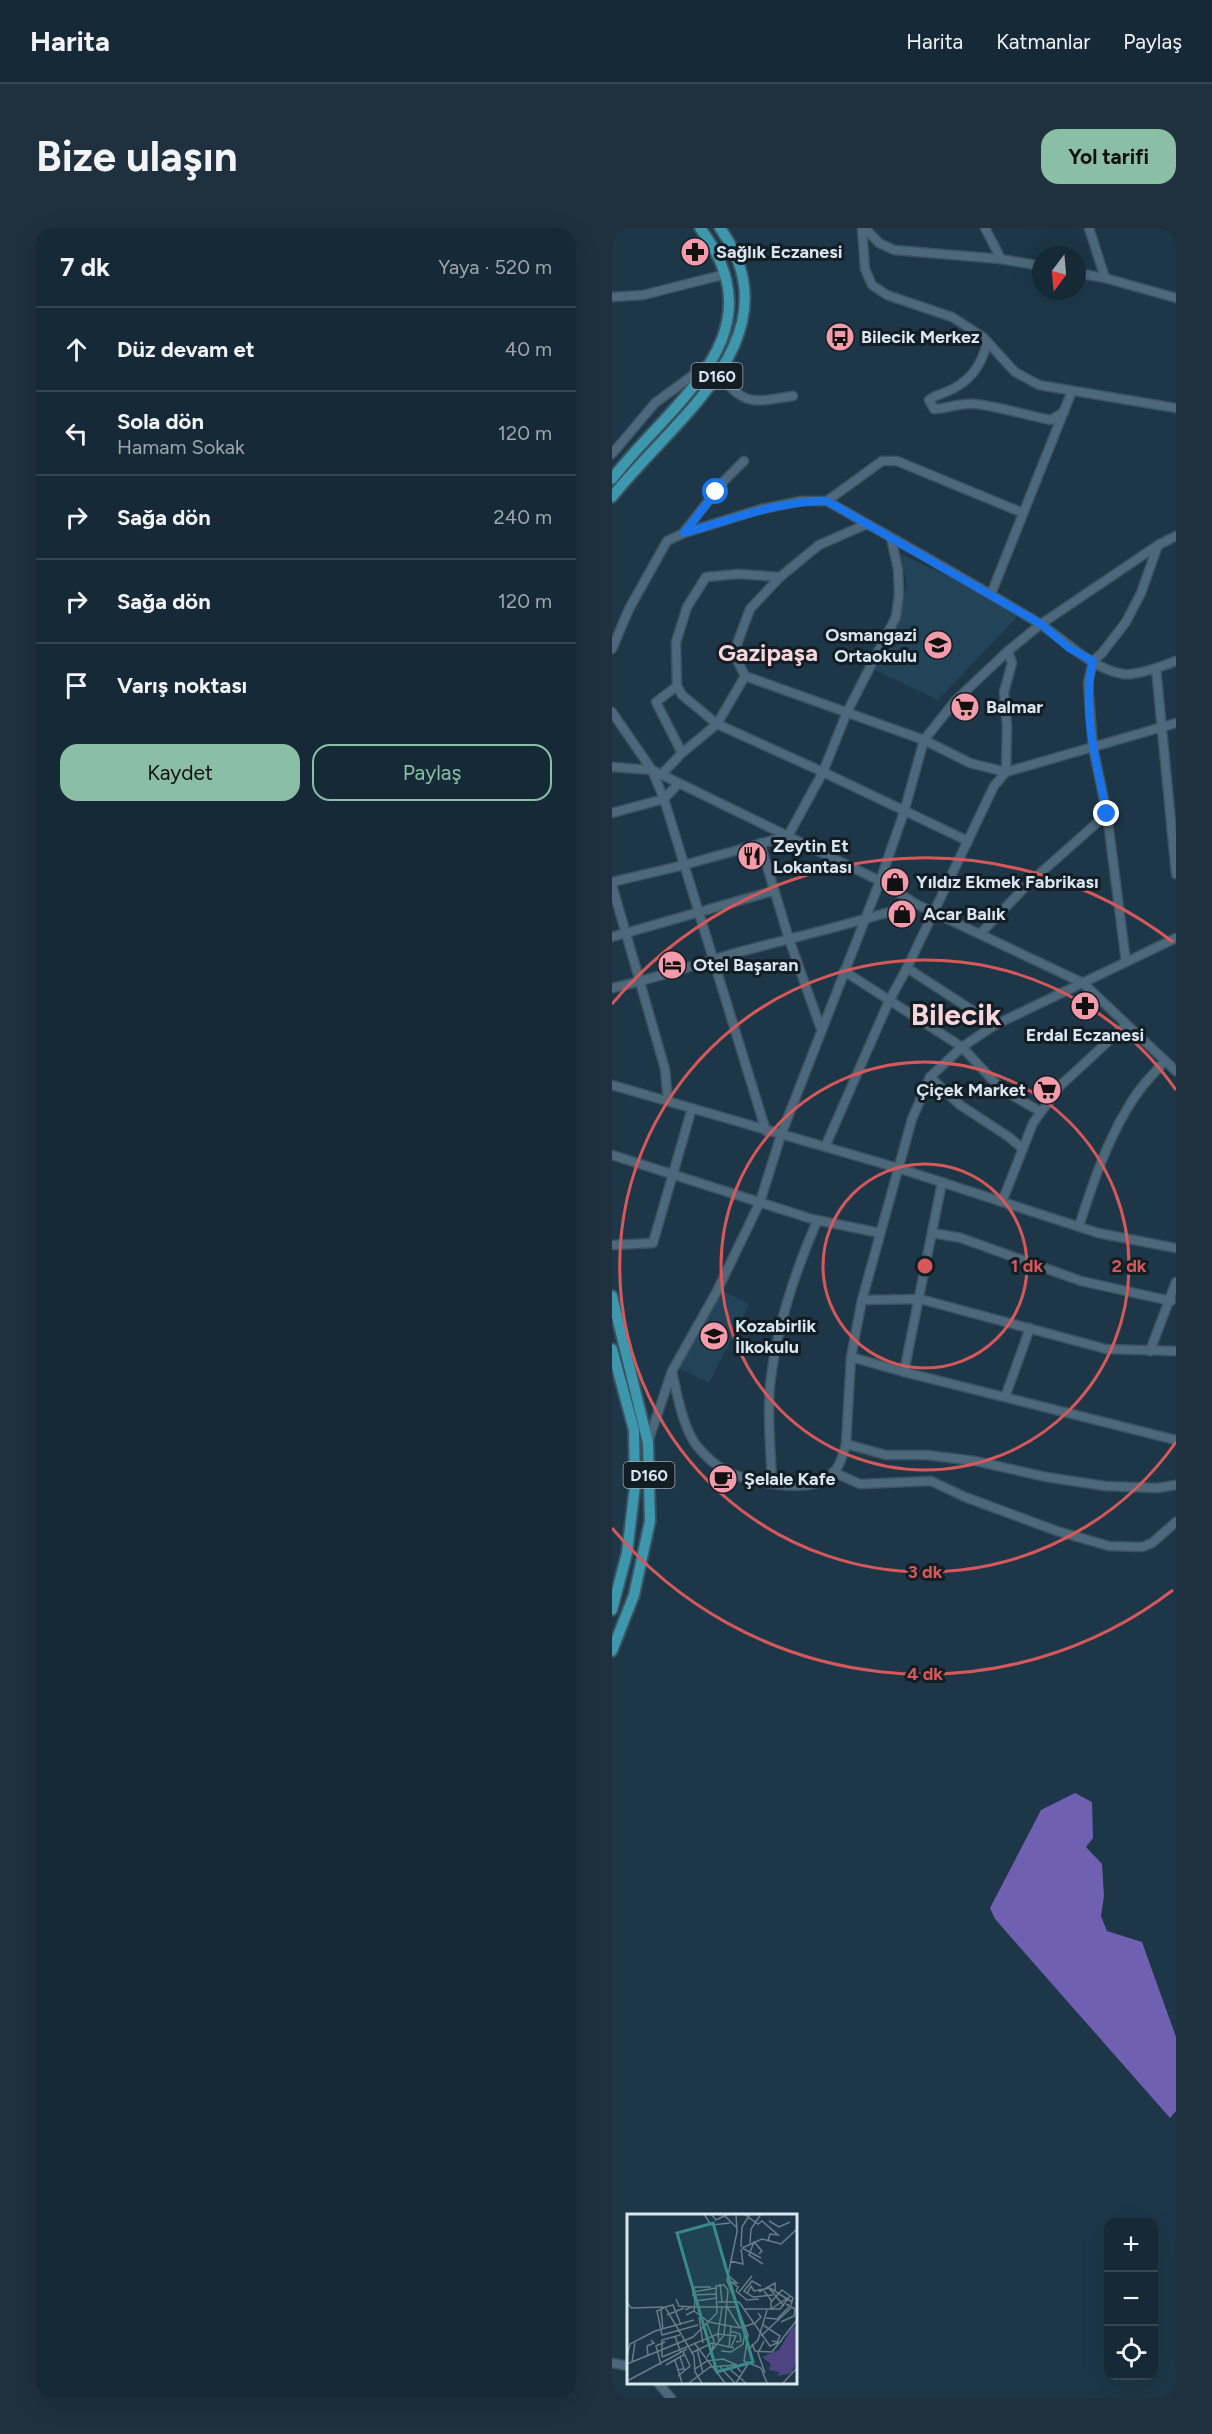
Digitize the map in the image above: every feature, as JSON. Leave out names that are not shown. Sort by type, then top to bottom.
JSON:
[{"type":"main road","name":"D160","points":[[612,479],[696,384],[712,362],[727,326],[729,295],[726,274],[716,249],[700,228]]},
{"type":"main road","name":"D160","points":[[612,497],[712,385],[733,351],[745,319],[744,280],[733,246],[720,228]]},
{"type":"main road","points":[[726,274],[744,304]]},
{"type":"main road","name":"D160","points":[[612,1296],[648,1443],[651,1521],[634,1595],[612,1651]]},
{"type":"main road","name":"D160","points":[[612,1349],[634,1430],[635,1486],[627,1553],[612,1610]]},
{"type":"street","points":[[863,228],[879,243],[894,250],[1001,259],[1032,264]]},
{"type":"street","points":[[863,228],[865,269],[872,285],[887,295],[952,317],[987,342],[1015,372],[1039,385],[1176,408]]},
{"type":"street","points":[[986,228],[1001,259]]},
{"type":"street","points":[[1089,228],[1105,278]]},
{"type":"street","points":[[612,297],[643,296],[726,274]]},
{"type":"street","points":[[1086,275],[1176,298]]},
{"type":"street","points":[[987,342],[975,372],[967,381],[946,392],[934,395],[929,400],[934,409],[943,409],[950,405],[975,404],[1051,420],[1064,411]]},
{"type":"street","points":[[612,454],[655,403],[712,362]]},
{"type":"street","points":[[719,373],[730,389],[758,402],[793,396]]},
{"type":"street","points":[[991,594],[1072,391]]},
{"type":"street","points":[[684,533],[724,481],[744,461]]},
{"type":"street","points":[[827,501],[882,461],[897,461],[1023,513]]},
{"type":"street","points":[[612,649],[629,609],[667,541],[684,533],[761,509],[801,501],[827,501],[991,594],[1041,624],[1069,648],[1108,669],[1125,675],[1176,662]]},
{"type":"street","points":[[867,524],[819,544],[780,577],[750,609],[737,644],[737,660],[745,676],[924,740],[970,763],[1006,772],[1176,723]]},
{"type":"street","points":[[648,1443],[672,1371],[716,1293],[760,1202],[781,1135],[880,881],[904,812],[924,740],[956,700],[1008,651],[1041,624],[1158,545],[1176,536]]},
{"type":"street","points":[[668,1101],[665,1069],[612,884],[788,836],[823,772],[847,712],[896,617],[899,594],[898,569],[891,538]]},
{"type":"street","points":[[1126,962],[1107,814],[1093,747],[1088,683],[1093,661],[1126,622],[1144,584],[1158,545]]},
{"type":"street","points":[[780,577],[738,574],[706,577],[687,607],[676,642],[677,686],[682,695],[717,724],[968,841]]},
{"type":"street","points":[[825,1147],[889,1001],[994,786],[1006,772],[1007,727],[1004,692],[1012,663],[1008,651]]},
{"type":"street","points":[[1156,668],[1176,874]]},
{"type":"street","points":[[660,776],[682,753],[717,724],[745,676]]},
{"type":"street","points":[[677,686],[656,702],[682,753]]},
{"type":"street","points":[[612,712],[651,770],[664,800],[715,959],[766,1131]]},
{"type":"street","points":[[612,767],[651,770],[880,881],[916,904],[1083,983],[1176,1071]]},
{"type":"street","points":[[612,813],[664,800],[678,784]]},
{"type":"street","points":[[981,933],[1028,884],[1107,814]]},
{"type":"street","points":[[760,843],[773,891],[821,1029]]},
{"type":"street","points":[[612,937],[773,891]]},
{"type":"street","points":[[612,988],[863,921],[916,904]]},
{"type":"street","points":[[672,1371],[681,1407],[695,1444],[712,1461],[730,1472],[772,1483],[808,1486],[828,1479],[843,1458],[846,1444],[851,1357],[862,1300],[912,1119],[930,1077],[962,1047],[995,1025],[1176,938]]},
{"type":"street","points":[[907,968],[995,1025]]},
{"type":"street","points":[[844,972],[962,1047],[1000,1088],[1041,1112]]},
{"type":"street","points":[[1002,1202],[1033,1123],[1061,1086],[1126,1025]]},
{"type":"street","points":[[1079,1226],[1099,1165],[1113,1133],[1128,1107],[1165,1061]]},
{"type":"street","points":[[930,1077],[960,1105],[1009,1137],[1023,1149]]},
{"type":"street","points":[[612,1085],[898,1168],[1098,1233],[1176,1248]]},
{"type":"street","points":[[612,1245],[653,1243],[692,1108]]},
{"type":"street","points":[[612,1155],[817,1221],[880,1233]]},
{"type":"street","points":[[904,1372],[942,1182]]},
{"type":"street","points":[[772,1483],[770,1388],[774,1356],[795,1274],[817,1221]]},
{"type":"street","points":[[933,1233],[961,1238],[1082,1281],[1171,1301]]},
{"type":"street","points":[[1150,1351],[1171,1301],[1176,1282]]},
{"type":"street","points":[[862,1300],[920,1299],[1106,1349],[1176,1351]]},
{"type":"street","points":[[1005,1397],[1030,1328]]},
{"type":"street","points":[[851,1357],[1176,1440]]},
{"type":"street","points":[[846,1444],[886,1455],[927,1455],[975,1461],[1046,1477],[1105,1486],[1157,1488],[1176,1485]]},
{"type":"street","points":[[833,1472],[860,1484],[931,1481],[965,1497],[1057,1531],[1109,1546],[1142,1547],[1152,1543],[1176,1522]]},
{"type":"street","points":[[612,2363],[627,2366]]},
{"type":"street","points":[[658,2383],[671,2398]]},
{"type":"shaded area","name":"Osmangazi Ortaokulu","points":[[901,554],[1019,610],[1014,620],[938,700],[875,670],[900,612],[907,586]]},
{"type":"shaded area","name":"Kozabirlik İlkokulu","points":[[719,1289],[749,1304],[709,1383],[679,1368]]},
{"type":"shaded area","points":[[1075,1793],[1092,1802],[1093,1838],[1086,1847],[1102,1864],[1104,1896],[1101,1916],[1107,1931],[1142,1942],[1176,2037],[1176,2111],[1170,2118],[995,1919],[990,1908],[1041,1810]]},
{"type":"place","name":"Sağlık Eczanesi","points":[[695,252]]},
{"type":"place","name":"Bilecik Merkez","points":[[840,337]]},
{"type":"place","name":"Osmangazi Ortaokulu","points":[[938,645]]},
{"type":"place","name":"Balmar","points":[[965,707]]},
{"type":"place","name":"Zeytin Et Lokantası","points":[[752,856]]},
{"type":"place","name":"Yıldız Ekmek Fabrikası","points":[[895,882]]},
{"type":"place","name":"Acar Balık","points":[[902,914]]},
{"type":"place","name":"Otel Başaran","points":[[672,965]]},
{"type":"place","name":"Erdal Eczanesi","points":[[1085,1006]]},
{"type":"place","name":"Çiçek Market","points":[[1047,1090]]},
{"type":"place","name":"Kozabirlik İlkokulu","points":[[714,1336]]},
{"type":"place","name":"Şelale Kafe","points":[[723,1479]]},
{"type":"district","name":"Gazipaşa","points":[[768,653]]},
{"type":"district","name":"Bilecik","points":[[956,1015]]},
{"type":"route","points":[[716,492],[684,533],[761,509],[801,501],[827,501],[1041,624],[1069,648],[1093,661],[1088,683],[1093,747],[1107,814]]}]
